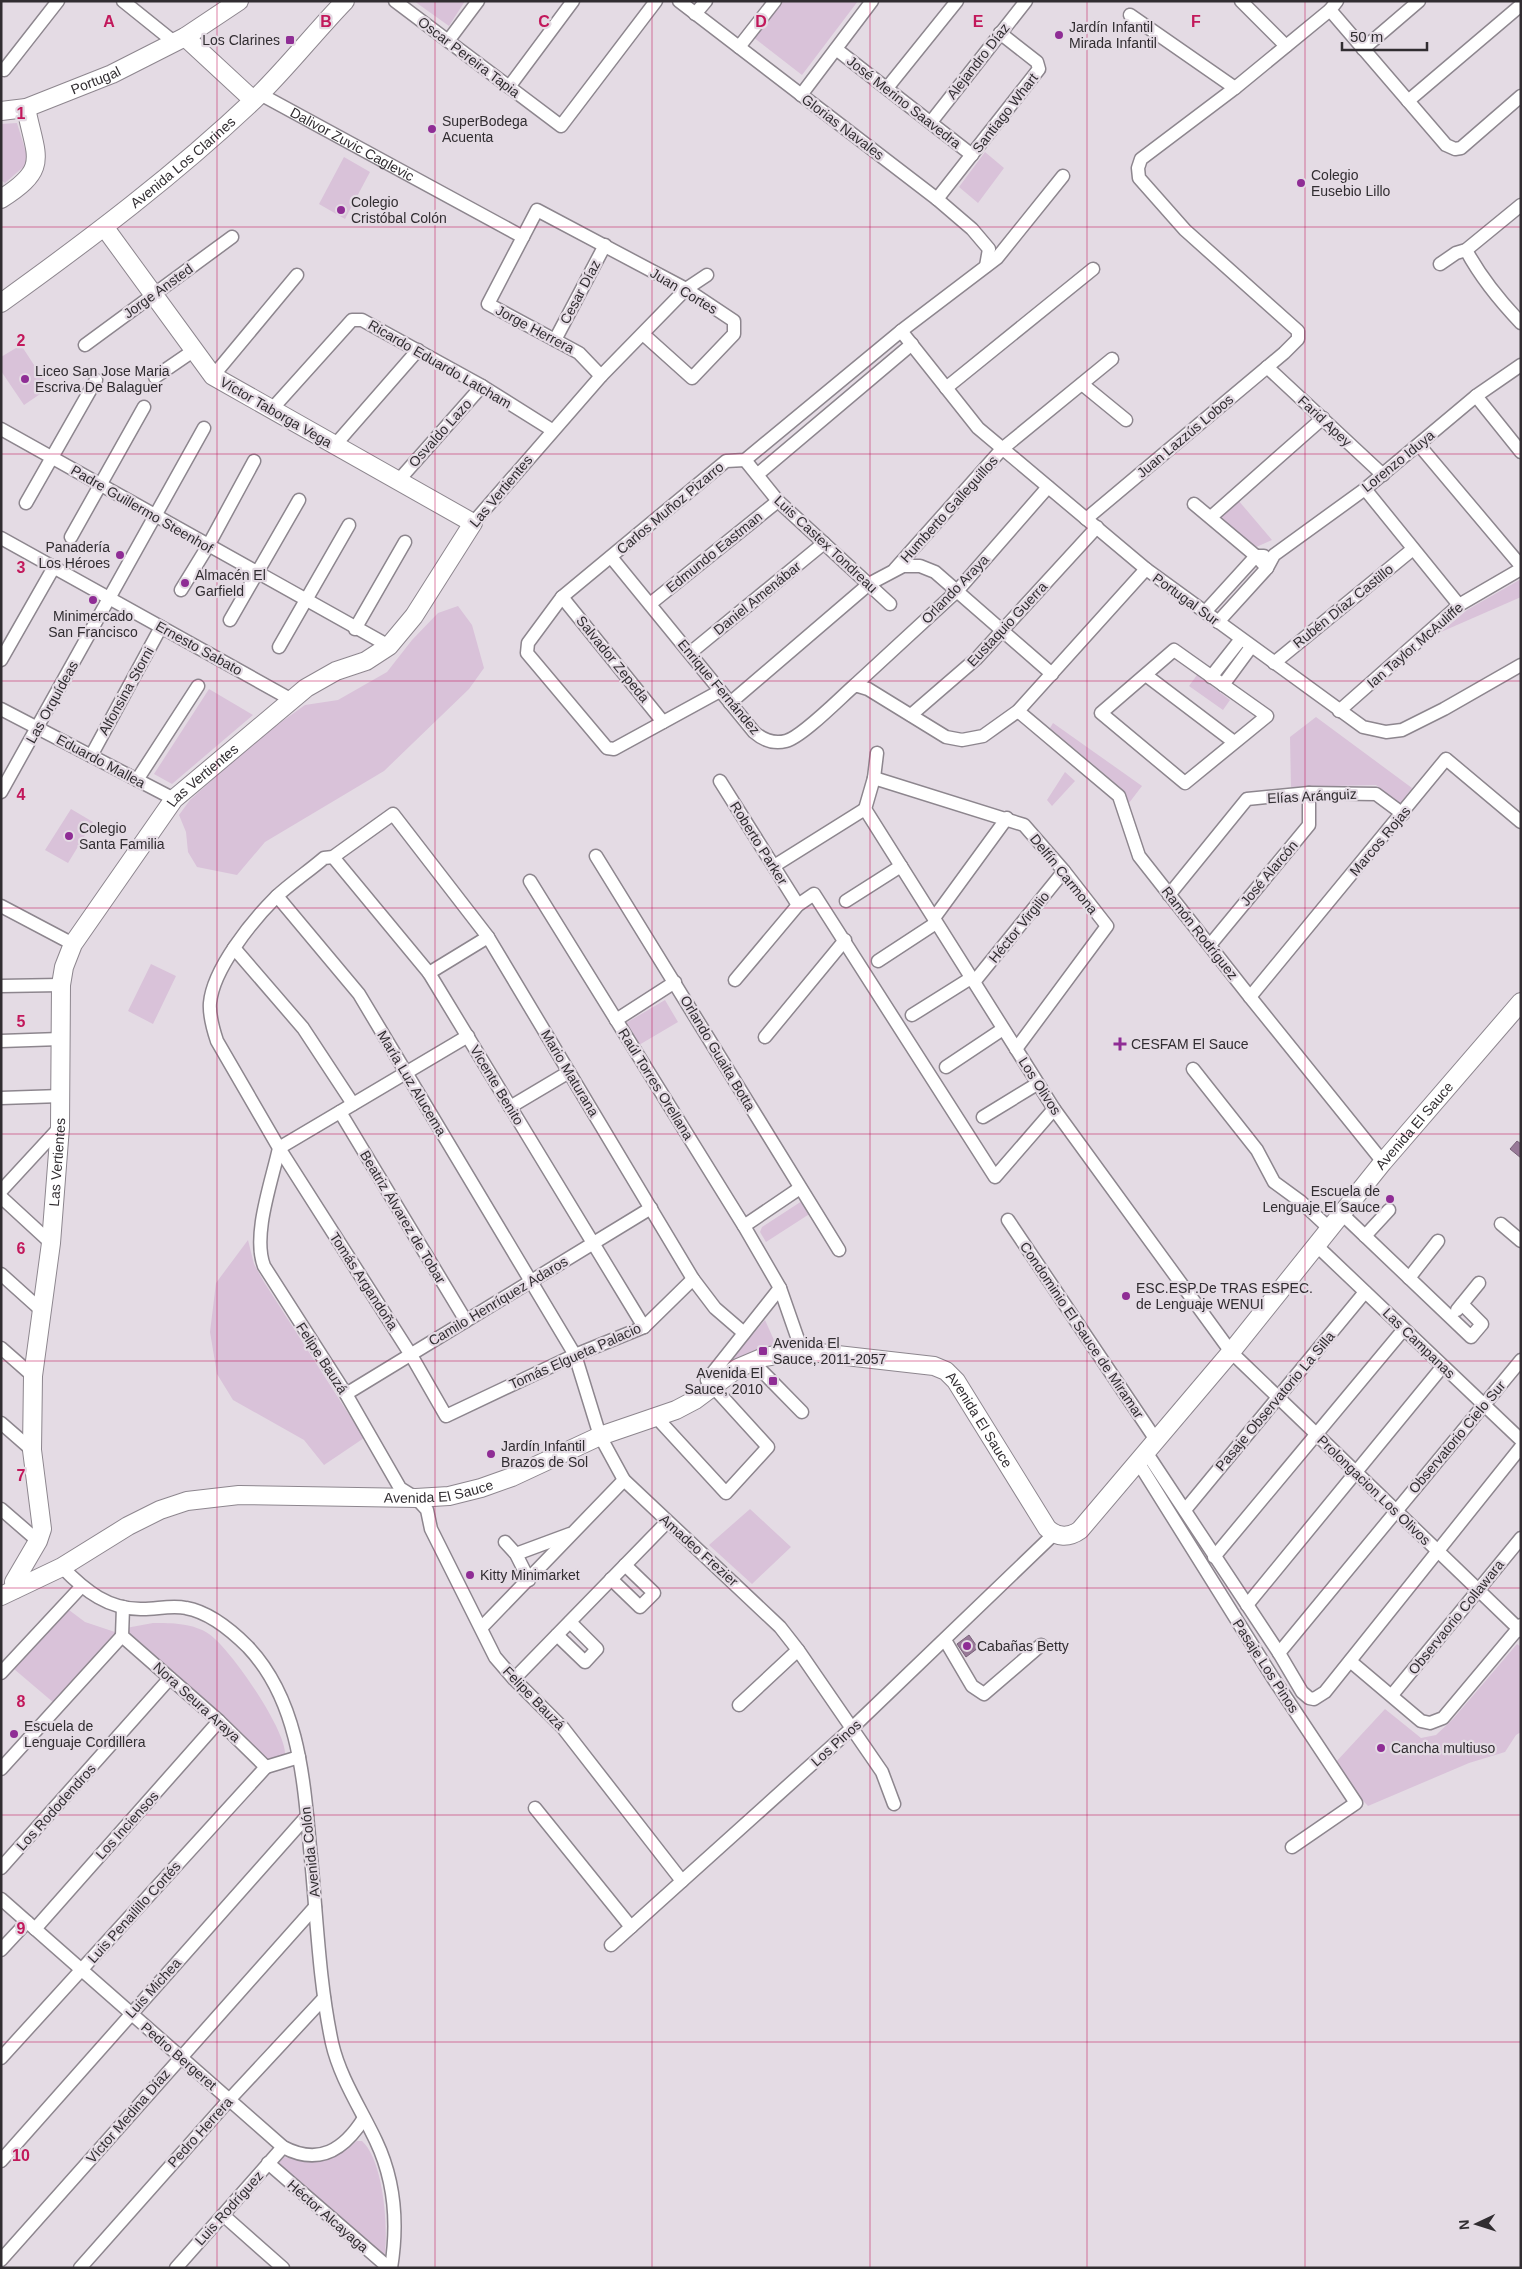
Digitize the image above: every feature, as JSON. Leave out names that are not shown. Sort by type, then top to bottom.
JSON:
[{"type":"street","points":[[3,70],[58,1]]},
{"type":"street","name":"Dalivor Zuvic Caglevic","points":[[123,1],[257,97],[523,238]]},
{"type":"street","name":"Portugal","points":[[1,111],[26,108],[112,74],[179,40],[239,1]]},
{"type":"street","name":"Avenida Los Clarines","points":[[1,303],[105,228],[169,175],[257,97],[345,1]]},
{"type":"street","name":"Oscar Pereira Tapia","points":[[395,1],[561,126],[656,1]]},
{"type":"street","points":[[448,41],[478,1]]},
{"type":"street","points":[[509,87],[573,1]]},
{"type":"street","name":"Glorias Navales","points":[[679,1],[937,199],[972,229],[989,249],[986,266]]},
{"type":"street","points":[[695,14],[706,1]]},
{"type":"street","points":[[740,47],[775,1]]},
{"type":"street","points":[[800,95],[872,1]]},
{"type":"street","points":[[887,88],[958,1]]},
{"type":"street","name":"Alejandro Díaz","points":[[931,122],[1026,1]]},
{"type":"street","points":[[1241,1],[1286,46]]},
{"type":"street","points":[[1363,49],[1419,1]]},
{"type":"street","points":[[1408,101],[1521,5]]},
{"type":"street","points":[[1334,6],[1363,49],[1446,145],[1455,149],[1461,148],[1521,96]]},
{"type":"street","name":"Juan Lazzús Lobos","points":[[1086,519],[1268,367],[1298,338],[1298,331],[1185,230],[1139,178],[1138,168],[1141,159],[1236,88],[1334,6]]},
{"type":"street","points":[[1130,15],[1236,88]]},
{"type":"street","name":"Santiago Whart","points":[[937,199],[1039,69],[1037,62],[1000,33]]},
{"type":"street","name":"José Merino Saavedra","points":[[836,49],[972,155]]},
{"type":"street","points":[[1,199],[30,178],[35,168],[37,158],[26,108]]},
{"type":"street","name":"Carlos Muñoz Pizarro","points":[[720,691],[614,749],[607,748],[527,653],[528,642],[562,597],[726,461],[745,460],[901,330],[997,258],[1063,176]]},
{"type":"street","points":[[1440,264],[1456,253],[1466,250],[1521,205]]},
{"type":"street","name":"Juan Cortes","points":[[523,238],[537,210],[686,289],[734,321],[734,334],[693,378],[689,378],[644,334]]},
{"type":"street","name":"Víctor Taborga Vega","points":[[105,228],[193,352],[213,376],[473,523]]},
{"type":"street","name":"Jorge Ansted","points":[[84,345],[232,237]]},
{"type":"street","name":"Jorge Herrera","points":[[523,238],[488,304],[579,353],[601,376]]},
{"type":"street","name":"Cesar Díaz","points":[[556,340],[606,245]]},
{"type":"street","points":[[1466,250],[1476,269],[1498,300],[1521,323]]},
{"type":"street","points":[[946,388],[1093,268]]},
{"type":"street","points":[[213,376],[297,275]]},
{"type":"street","name":"Las Vertientes","points":[[8,1592],[38,1541],[42,1529],[32,1450],[33,1376],[51,1243],[60,1127],[61,985],[64,966],[73,944],[174,800],[306,688],[336,672],[366,662],[389,646],[414,616],[473,523],[552,430],[601,376],[686,289],[708,275]]},
{"type":"street","name":"Ricardo Eduardo Latcham","points":[[272,410],[352,320],[362,320],[482,386],[552,430]]},
{"type":"street","name":"Portugal Sur","points":[[901,330],[978,428],[1146,569],[1339,711],[1370,730],[1386,732],[1402,730],[1444,710],[1521,665]]},
{"type":"street","points":[[758,474],[912,344]]},
{"type":"street","points":[[335,445],[418,350]]},
{"type":"street","points":[[155,377],[193,352]]},
{"type":"street","name":"Humberto Galleguillos","points":[[895,569],[1002,448],[1112,359]]},
{"type":"street","name":"Lorenzo Iduya","points":[[1218,622],[1268,568],[1274,555],[1365,489],[1476,396],[1521,365]]},
{"type":"street","name":"Farid Apey","points":[[1268,367],[1382,475]]},
{"type":"street","points":[[26,503],[96,380]]},
{"type":"street","points":[[1082,384],[1126,420]]},
{"type":"street","name":"Osvaldo Lazo","points":[[398,481],[482,386]]},
{"type":"street","points":[[1476,396],[1521,452]]},
{"type":"street","points":[[71,537],[144,407]]},
{"type":"street","points":[[1211,517],[1322,418]]},
{"type":"street","name":"Las Orquídeas","points":[[1,792],[5,778],[37,728],[204,428]]},
{"type":"street","name":"Padre Guillermo Steenhof","points":[[2,432],[51,457],[355,629],[389,646]]},
{"type":"street","points":[[1419,445],[1521,568]]},
{"type":"street","name":"Luis Castex Tondreau","points":[[745,460],[778,501],[890,604]]},
{"type":"street","points":[[181,590],[208,546],[254,461]]},
{"type":"street","name":"Orlando Araya","points":[[855,686],[958,590],[1048,487]]},
{"type":"street","points":[[1365,489],[1458,605]]},
{"type":"street","points":[[230,620],[299,500]]},
{"type":"street","name":"Edmundo Eastman","points":[[650,604],[778,501]]},
{"type":"street","points":[[1194,504],[1268,568]]},
{"type":"street","points":[[278,647],[349,525]]},
{"type":"street","name":"Eustaquio Guerra","points":[[911,715],[977,658],[1096,527]]},
{"type":"street","name":"Ernesto Sabato","points":[[1,538],[292,700]]},
{"type":"street","points":[[355,629],[405,542]]},
{"type":"street","name":"Daniel Amenábar","points":[[690,652],[824,543]]},
{"type":"street","name":"Rubén Díaz Castillo","points":[[1274,663],[1413,549]]},
{"type":"street","points":[[1205,612],[1256,556],[1274,555]]},
{"type":"street","name":"Enrique Fernández","points":[[611,557],[758,736],[769,741],[781,742],[794,738],[855,686]]},
{"type":"street","points":[[730,703],[869,584],[895,569],[912,565],[928,568],[958,590],[1052,674]]},
{"type":"street","points":[[1,660],[54,567]]},
{"type":"street","name":"Ian Taylor McAuliffe","points":[[1339,711],[1458,605],[1521,568]]},
{"type":"street","points":[[855,686],[868,689],[938,734],[962,740],[983,736],[1018,711],[1146,569]]},
{"type":"street","name":"Salvador Zepeda","points":[[562,597],[663,722]]},
{"type":"street","name":"Alfonsina Storni","points":[[90,756],[161,627]]},
{"type":"street","points":[[1211,677],[1246,643]]},
{"type":"street","points":[[1223,685],[1246,643]]},
{"type":"street","points":[[1174,650],[1211,677],[1267,716],[1185,783],[1101,714],[1147,676],[1174,650]]},
{"type":"street","points":[[1147,676],[1234,742]]},
{"type":"street","points":[[137,780],[198,686]]},
{"type":"street","name":"Eduardo Mallea","points":[[1,709],[174,800]]},
{"type":"street","name":"Ramón Rodríguez","points":[[1018,711],[1119,796],[1139,856],[1383,1162]]},
{"type":"street","points":[[774,866],[865,809],[874,778],[877,753]]},
{"type":"street","name":"Marcos Rojas","points":[[1250,997],[1403,814],[1446,759],[1521,822]]},
{"type":"street","name":"Delfín Carmona","points":[[874,778],[1024,825],[1064,871],[1106,926],[1016,1049]]},
{"type":"street","name":"Roberto Parker","points":[[720,781],[798,905]]},
{"type":"street","name":"Elías Aránguiz","points":[[1169,894],[1247,800],[1309,793],[1376,794],[1403,814]]},
{"type":"street","name":"José Alarcón","points":[[1210,945],[1309,825],[1309,793]]},
{"type":"street","name":"Los Olivos","points":[[865,809],[1054,1110],[1231,1352]]},
{"type":"street","name":"Tomás Argandoña","points":[[393,814],[333,857],[324,858],[277,896],[234,948],[214,985],[210,1003],[217,1041],[224,1056],[279,1148],[411,1355],[446,1416]]},
{"type":"street","name":"Mario Maturana","points":[[393,814],[488,937],[693,1279],[714,1308],[744,1333]]},
{"type":"street","points":[[878,961],[935,921],[1006,818]]},
{"type":"street","name":"Orlando Guaita Botta","points":[[596,856],[839,1250]]},
{"type":"street","name":"Vicente Benito","points":[[333,857],[429,973],[644,1327]]},
{"type":"street","points":[[846,901],[901,866]]},
{"type":"street","name":"Héctor Virgilio","points":[[912,1015],[972,980],[1064,871]]},
{"type":"street","name":"Raúl Torres Orellana","points":[[530,881],[744,1226],[780,1288],[802,1352]]},
{"type":"street","points":[[735,980],[798,905],[814,894],[995,1177],[1054,1110]]},
{"type":"street","name":"María Luz Alucema","points":[[277,896],[359,994],[530,1282]]},
{"type":"street","points":[[1,906],[73,944]]},
{"type":"street","points":[[429,973],[488,937]]},
{"type":"street","points":[[765,1037],[845,940]]},
{"type":"street","points":[[234,948],[302,1028],[354,1104]]},
{"type":"street","points":[[616,1020],[675,982]]},
{"type":"street","points":[[1,986],[61,985]]},
{"type":"street","name":"Avenida El Sauce","points":[[8,1592],[62,1567],[128,1526],[160,1510],[187,1501],[239,1495],[416,1498],[465,1493],[497,1483],[600,1436],[685,1405],[731,1372],[752,1361],[776,1354],[802,1352],[934,1366],[946,1371],[956,1381],[1047,1528],[1054,1534],[1066,1536],[1080,1530],[1231,1352],[1383,1162],[1521,1002]]},
{"type":"street","points":[[946,1067],[1003,1029]]},
{"type":"street","points":[[279,1148],[468,1036]]},
{"type":"street","points":[[1,1041],[60,1039]]},
{"type":"street","points":[[1193,1069],[1253,1145],[1274,1182],[1305,1205],[1330,1228]]},
{"type":"street","points":[[510,1107],[569,1072]]},
{"type":"street","points":[[983,1117],[1037,1084]]},
{"type":"street","points":[[1,1098],[61,1096]]},
{"type":"street","name":"Beatriz Álvarez de Tobar","points":[[340,1112],[466,1321]]},
{"type":"street","points":[[1,1191],[60,1127]]},
{"type":"street","name":"Felipe Bauzá","points":[[279,1148],[260,1235],[261,1259],[268,1273],[346,1394],[400,1488],[416,1498],[428,1510],[431,1529],[496,1657],[514,1680],[563,1728],[682,1881]]},
{"type":"street","points":[[744,1226],[800,1188]]},
{"type":"street","points":[[1,1197],[51,1243]]},
{"type":"street","name":"Camilo Henríquez Adaros","points":[[346,1394],[651,1208]]},
{"type":"street","points":[[1365,1236],[1389,1210]]},
{"type":"street","points":[[1342,1214],[1471,1337],[1482,1324],[1462,1304]]},
{"type":"street","name":"Condominio El Sauce de Miramar","points":[[1008,1220],[1147,1451]]},
{"type":"street","points":[[1501,1224],[1521,1241]]},
{"type":"street","points":[[1409,1278],[1438,1241]]},
{"type":"street","name":"Las Campanas","points":[[1317,1246],[1521,1440]]},
{"type":"street","points":[[1,1274],[41,1310]]},
{"type":"street","name":"Tomás Elgueta Palacio","points":[[446,1416],[575,1355],[644,1327],[693,1279]]},
{"type":"street","name":"Amadeo Frezier","points":[[530,1282],[575,1355],[600,1436],[624,1480],[780,1627],[882,1772],[894,1804]]},
{"type":"street","points":[[1451,1317],[1479,1283]]},
{"type":"street","points":[[656,1417],[726,1493],[768,1447],[707,1380],[780,1288]]},
{"type":"street","name":"Pasaje Observatorio La Silla","points":[[1185,1510],[1365,1292]]},
{"type":"street","points":[[1214,1557],[1404,1329]]},
{"type":"street","points":[[1,1348],[33,1376]]},
{"type":"street","name":"Prolongacion Los Olivos","points":[[1231,1352],[1478,1590],[1520,1628]]},
{"type":"street","name":"Observatorio Cielo Sur","points":[[1279,1653],[1521,1360]]},
{"type":"street","points":[[752,1361],[802,1412]]},
{"type":"street","points":[[1246,1605],[1443,1366]]},
{"type":"street","points":[[1,1423],[32,1450]]},
{"type":"street","points":[[1147,1451],[1214,1557],[1279,1653],[1302,1692],[1309,1698],[1314,1699],[1322,1696],[1521,1447]]},
{"type":"street","name":"Pasaje Los Pinos","points":[[1147,1451],[1273,1678],[1356,1803],[1292,1847]]},
{"type":"street","points":[[482,1627],[624,1480]]},
{"type":"street","points":[[1,1509],[38,1541]]},
{"type":"street","points":[[514,1680],[667,1522]]},
{"type":"street","points":[[516,1554],[574,1533]]},
{"type":"street","name":"Los Pinos","points":[[611,1945],[852,1728],[1054,1534]]},
{"type":"street","name":"Observaorio Collawara","points":[[1392,1695],[1521,1538]]},
{"type":"street","points":[[505,1542],[516,1554],[529,1580]]},
{"type":"street","points":[[611,1579],[640,1607],[654,1593],[625,1565]]},
{"type":"street","name":"Avenida Colón","points":[[62,1567],[81,1587],[101,1600],[123,1607],[143,1609],[187,1608],[213,1620],[237,1637],[259,1660],[276,1687],[291,1722],[299,1757],[307,1816],[324,1998],[338,2065],[382,2155],[391,2187],[395,2228],[390,2268]]},
{"type":"street","points":[[1,1673],[81,1587]]},
{"type":"street","points":[[1,1769],[122,1636],[123,1607]]},
{"type":"street","points":[[557,1635],[584,1662],[598,1649],[570,1622]]},
{"type":"street","points":[[1350,1660],[1421,1721],[1430,1723],[1443,1718],[1520,1628]]},
{"type":"street","name":"Nora Seura Araya","points":[[122,1636],[219,1721],[266,1767]]},
{"type":"street","points":[[945,1640],[972,1686],[984,1694],[1041,1645]]},
{"type":"street","points":[[739,1705],[798,1650]]},
{"type":"street","name":"Los Rododendros","points":[[1,1868],[170,1678]]},
{"type":"street","name":"Los Inciensos","points":[[1,1950],[31,1925],[219,1721]]},
{"type":"street","points":[[266,1767],[299,1757]]},
{"type":"street","name":"Luis Penailillo Cortés","points":[[1,2058],[266,1767]]},
{"type":"street","points":[[536,1808],[631,1927]]},
{"type":"street","name":"Luis Michea","points":[[1,2161],[307,1816]]},
{"type":"street","name":"Pedro Bergeret","points":[[1,1899],[283,2147],[302,2154],[328,2153],[348,2140],[364,2118]]},
{"type":"street","name":"Víctor Medina Díaz","points":[[1,2260],[315,1907]]},
{"type":"street","name":"Pedro Herrera","points":[[80,2268],[228,2100],[324,1998]]},
{"type":"street","name":"Luis Rodríguez","points":[[181,2266],[283,2147]]},
{"type":"street","name":"Héctor Alcayaga","points":[[268,2163],[390,2268]]},
{"type":"street","points":[[223,2215],[283,2268]]},
{"type":"shaded area","points":[[414,1],[465,1],[449,26]]},
{"type":"shaded area","points":[[780,1],[858,1],[802,75],[753,37]]},
{"type":"shaded area","points":[[17,123],[29,162],[5,183],[1,180],[1,124]]},
{"type":"shaded area","points":[[985,152],[1004,168],[978,203],[959,187]]},
{"type":"shaded area","points":[[344,157],[370,172],[345,219],[319,204]]},
{"type":"shaded area","name":"Liceo San Jose Maria Escriva De Balaguer","points":[[21,345],[49,388],[24,405],[1,371],[1,357]]},
{"type":"shaded area","points":[[1238,500],[1272,540],[1254,548],[1220,518]]},
{"type":"shaded area","points":[[1521,579],[1521,597],[1441,632],[1467,610]]},
{"type":"shaded area","points":[[458,606],[472,625],[484,668],[469,689],[384,771],[265,842],[237,875],[197,867],[188,852],[186,832],[179,815],[190,800],[256,740],[305,705],[338,700],[387,672],[412,640],[438,613]]},
{"type":"shaded area","points":[[1197,675],[1230,700],[1223,710],[1189,686]]},
{"type":"shaded area","points":[[209,689],[253,715],[172,784],[154,774]]},
{"type":"shaded area","points":[[1316,717],[1412,788],[1400,804],[1376,785],[1291,787],[1290,737]]},
{"type":"shaded area","points":[[1053,723],[1142,786],[1129,803],[1121,788],[1050,728]]},
{"type":"shaded area","points":[[1065,772],[1075,781],[1052,806],[1047,800]]},
{"type":"shaded area","name":"Colegio Santa Familia","points":[[71,809],[93,822],[68,863],[45,850]]},
{"type":"shaded area","points":[[151,964],[176,976],[153,1024],[128,1011]]},
{"type":"shaded area","points":[[665,1000],[678,1022],[639,1045],[626,1023]]},
{"type":"shaded area","points":[[1517,1141],[1521,1144],[1521,1158],[1510,1149]]},
{"type":"shaded area","points":[[802,1201],[811,1213],[766,1242],[760,1232],[762,1227]]},
{"type":"shaded area","points":[[248,1240],[254,1264],[264,1282],[364,1438],[324,1465],[304,1440],[233,1400],[217,1374],[210,1332],[216,1283]]},
{"type":"shaded area","points":[[765,1320],[778,1349],[753,1353],[733,1363],[718,1374]]},
{"type":"shaded area","points":[[750,1509],[791,1547],[752,1584],[709,1545]]},
{"type":"shaded area","points":[[65,1607],[85,1622],[118,1633],[54,1703],[14,1669]]},
{"type":"shaded area","points":[[153,1623],[175,1624],[203,1630],[218,1642],[230,1655],[256,1691],[277,1728],[285,1755],[268,1762],[128,1637],[126,1628]]},
{"type":"shaded area","name":"Cabañas Betty","points":[[969,1635],[978,1648],[966,1657],[957,1644]]},
{"type":"shaded area","points":[[1517,1644],[1521,1647],[1521,1732],[1516,1735],[1505,1752],[1469,1763],[1368,1806],[1349,1786],[1335,1763],[1385,1709],[1421,1738],[1436,1735],[1453,1719]]},
{"type":"shaded area","points":[[357,2141],[362,2141],[369,2151],[380,2180],[386,2232],[384,2260],[278,2163],[284,2157],[312,2162],[327,2160],[338,2155]]},
{"type":"place","name":"Jardín Infantil Mirada Infantil","points":[[1059,35]]},
{"type":"place","name":"Los Clarines","points":[[290,40]]},
{"type":"place","name":"SuperBodega Acuenta","points":[[432,129]]},
{"type":"place","name":"Colegio Eusebio Lillo","points":[[1301,183]]},
{"type":"place","name":"Colegio Cristóbal Colón","points":[[341,210]]},
{"type":"place","name":"Liceo San Jose Maria Escriva De Balaguer","points":[[25,379]]},
{"type":"place","name":"Panadería Los Héroes","points":[[120,555]]},
{"type":"place","name":"Almacén El Garfield","points":[[185,583]]},
{"type":"place","name":"Minimercado San Francisco","points":[[93,600]]},
{"type":"place","name":"Colegio Santa Familia","points":[[69,836]]},
{"type":"place","name":"CESFAM El Sauce","points":[[1120,1044]]},
{"type":"place","name":"Escuela de Lenguaje El Sauce","points":[[1390,1199]]},
{"type":"place","name":"ESC.ESP.De TRAS ESPEC. de Lenguaje WENUI","points":[[1126,1296]]},
{"type":"place","name":"Avenida El Sauce, 2011-2057","points":[[763,1351]]},
{"type":"place","name":"Avenida El Sauce, 2010","points":[[773,1381]]},
{"type":"place","name":"Jardín Infantil Brazos de Sol","points":[[491,1454]]},
{"type":"place","name":"Kitty Minimarket","points":[[470,1575]]},
{"type":"place","name":"Cabañas Betty","points":[[967,1646]]},
{"type":"place","name":"Escuela de Lenguaje Cordillera","points":[[14,1734]]},
{"type":"place","name":"Cancha multiuso","points":[[1381,1748]]}]
